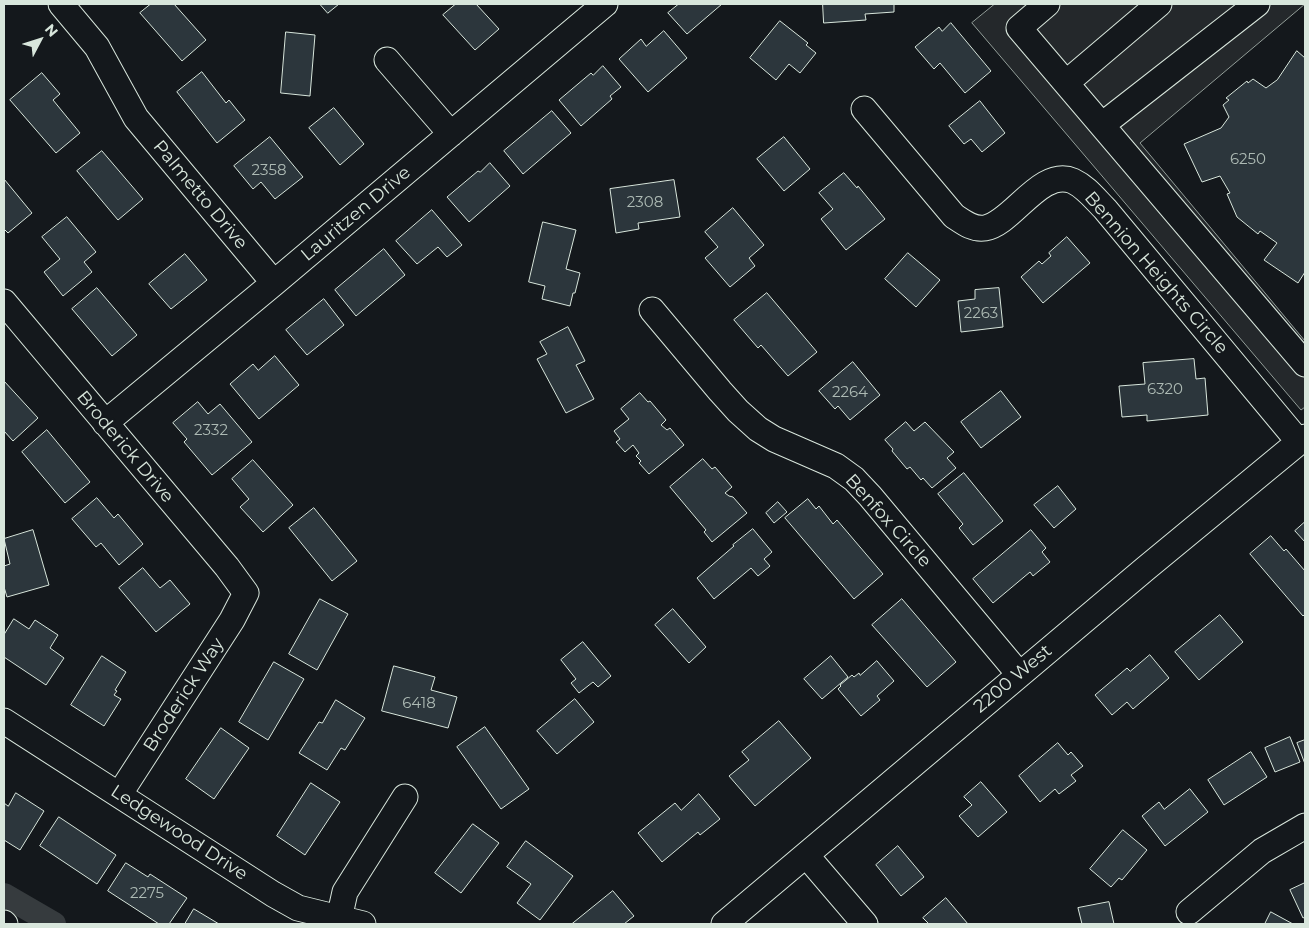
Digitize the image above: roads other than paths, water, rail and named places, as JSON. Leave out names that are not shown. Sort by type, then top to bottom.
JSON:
[{"type":"street","name":"Lauritzen Drive","points":[[105,423],[605,4]]},
{"type":"street","points":[[1047,4],[1019,28],[1305,364]]},
{"type":"street","points":[[1066,82],[1159,4]]},
{"type":"street","points":[[1102,126],[1257,4]]},
{"type":"street","name":"Palmetto Drive","points":[[72,8],[97,47],[128,107],[136,118],[274,283]]},
{"type":"street","points":[[386,60],[451,134]]},
{"type":"street","name":"Bennion Heights Circle","points":[[864,109],[954,216],[969,226],[985,228],[999,221],[1042,186],[1054,180],[1071,180],[1086,189],[1302,439]]},
{"type":"street","name":"Broderick Drive","points":[[4,302],[246,593]]},
{"type":"street","name":"Benfox Circle","points":[[652,310],[720,391],[738,411],[758,428],[774,439],[836,466],[854,479],[1019,674]]},
{"type":"street","name":"2200 West","points":[[724,924],[1019,674],[1302,439]]},
{"type":"street","name":"Broderick Way","points":[[119,795],[232,620],[246,593]]},
{"type":"street","name":"Ledgewood Drive","points":[[4,721],[273,894],[298,908],[351,921]]},
{"type":"street","points":[[351,921],[345,892],[404,797]]},
{"type":"street","points":[[1189,912],[1262,851],[1305,826]]},
{"type":"street","points":[[806,855],[865,924]]},
{"type":"waterway","points":[[4,895],[54,924]]}]
